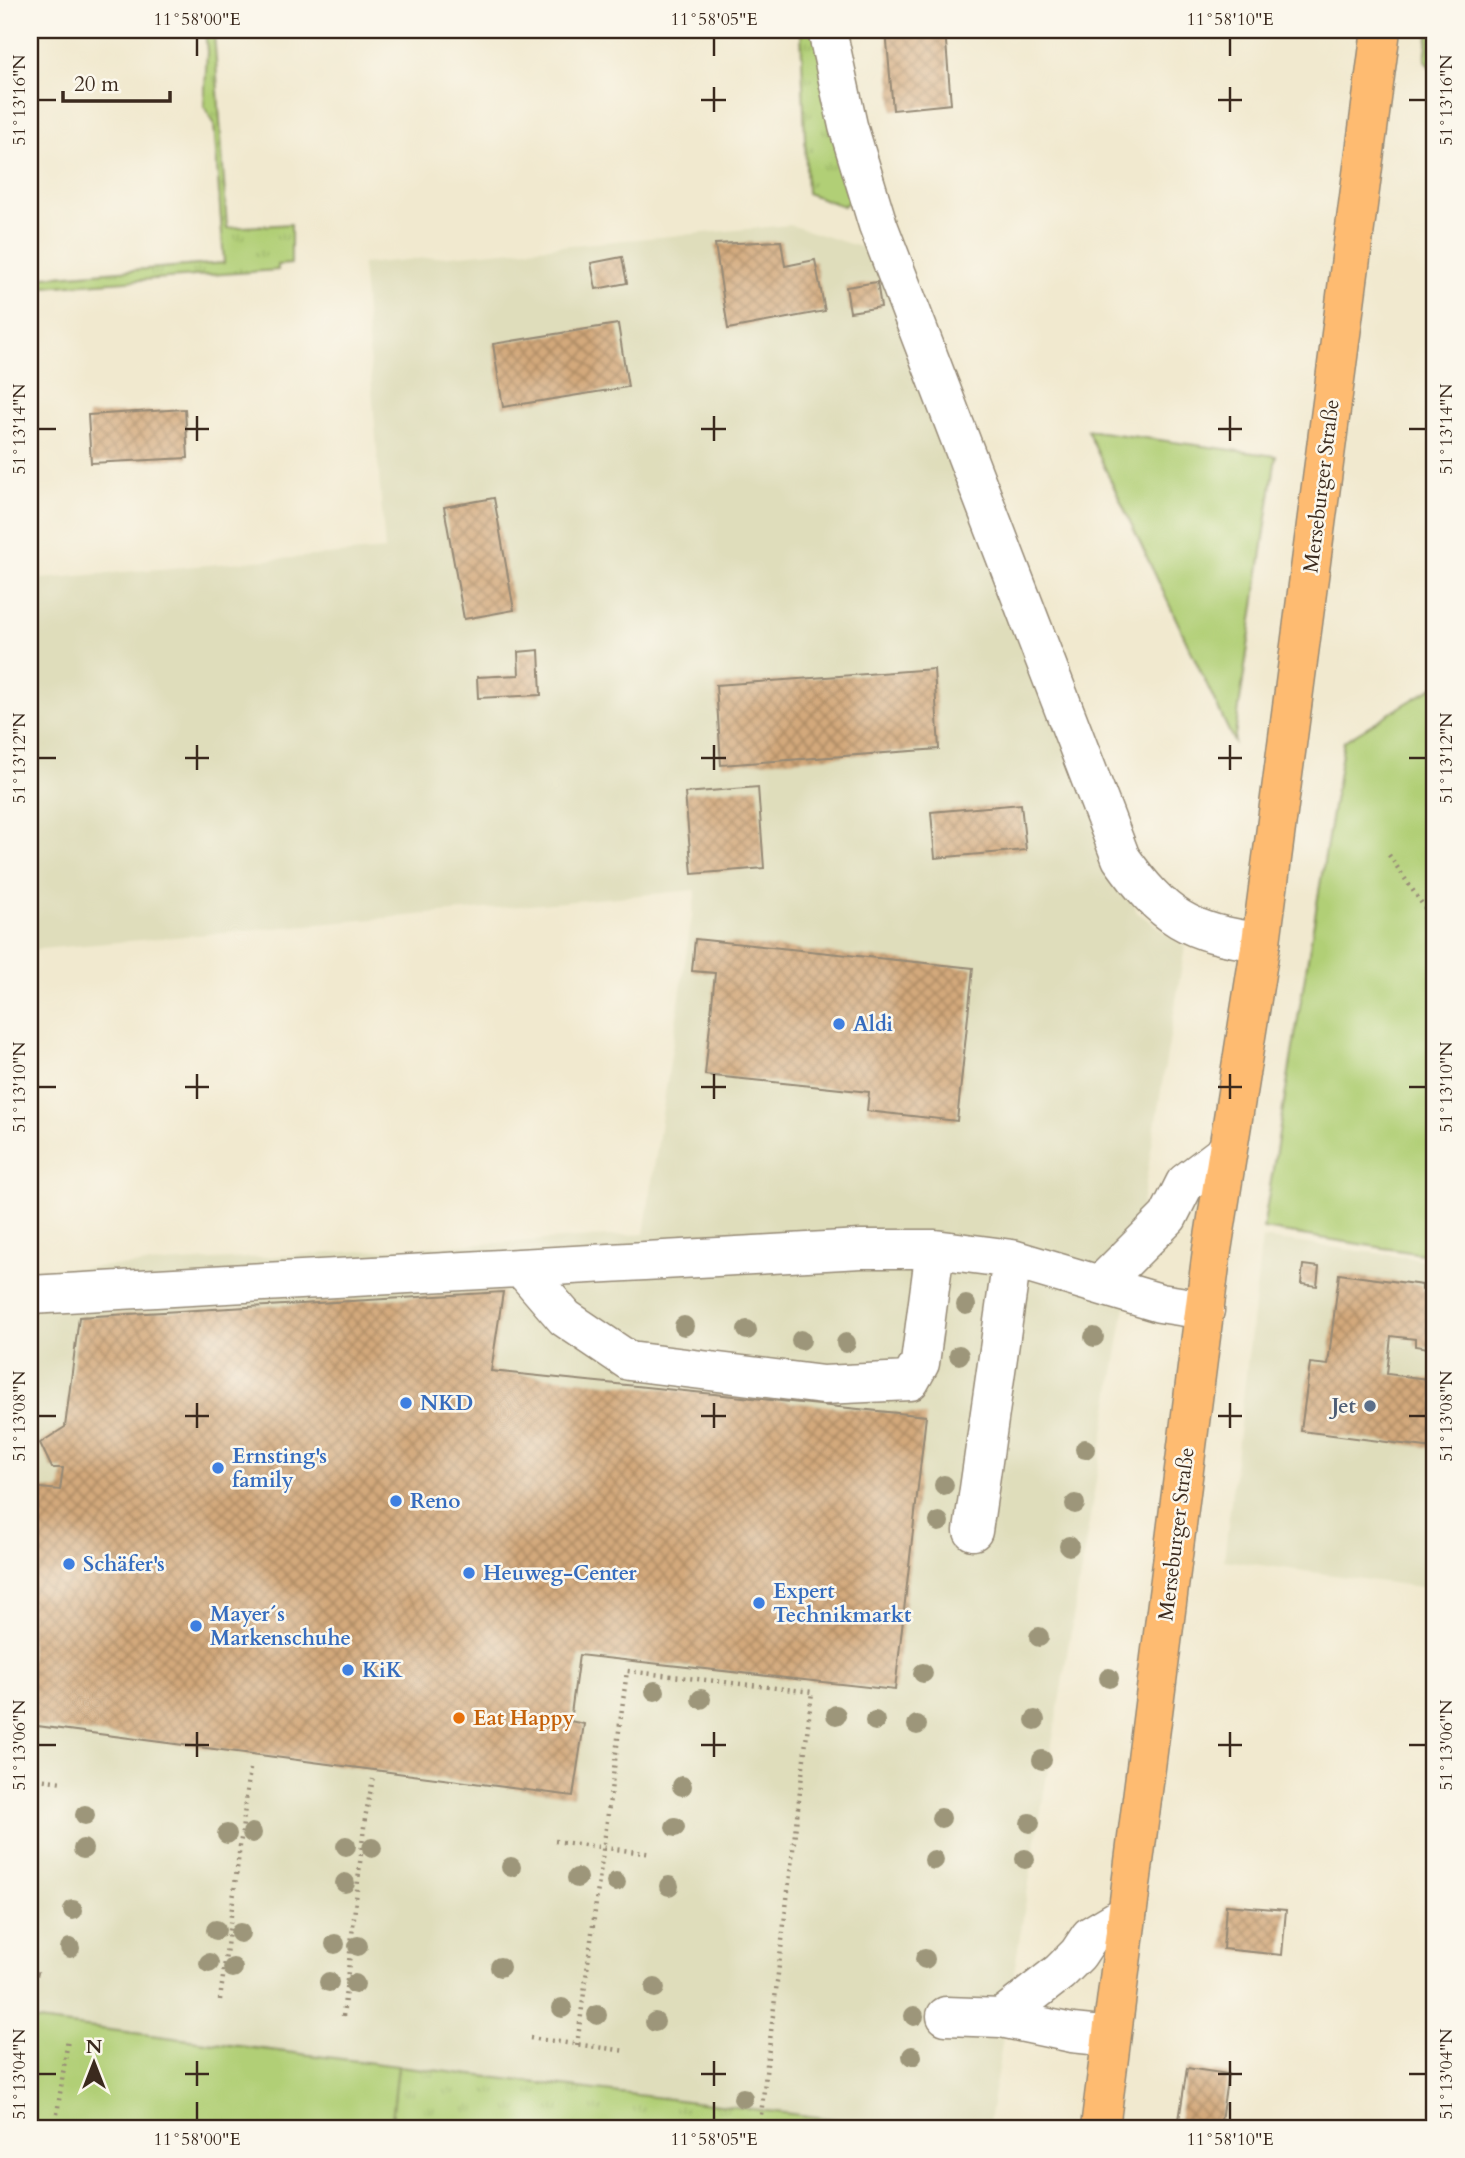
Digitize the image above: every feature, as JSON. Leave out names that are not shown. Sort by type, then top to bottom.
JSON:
[{"type":"main road","name":"Merseburger Straße","points":[[1100,2128],[1226,1152],[1261,942],[1381,30]]},
{"type":"street","points":[[827,30],[848,126],[877,225],[1121,858],[1142,887],[1163,909],[1192,926],[1228,938],[1261,942]]},
{"type":"street","points":[[1101,1284],[1168,1217],[1185,1184],[1226,1152]]},
{"type":"street","points":[[30,1295],[861,1249],[935,1249],[1012,1259],[1165,1304],[1205,1310]]},
{"type":"street","points":[[522,1268],[565,1318],[629,1361],[823,1385],[848,1384],[910,1381],[920,1363],[935,1249]]},
{"type":"street","points":[[973,1531],[1012,1259]]},
{"type":"street","points":[[1001,2018],[1060,1972],[1078,1954],[1090,1936],[1127,1914]]},
{"type":"street","points":[[946,2016],[1001,2018],[1066,2032],[1111,2037]]},
{"type":"path","points":[[1389,855],[1435,923]]},
{"type":"path","points":[[577,2045],[627,1671],[812,1692],[760,2123],[790,2128]]},
{"type":"path","points":[[220,2000],[250,1769]]},
{"type":"path","points":[[30,1778],[63,1782]]},
{"type":"path","points":[[344,2015],[365,1818],[373,1779]]},
{"type":"path","points":[[555,1841],[652,1854]]},
{"type":"path","points":[[30,1972],[41,1974]]},
{"type":"path","points":[[530,2038],[626,2051]]},
{"type":"path","points":[[55,2128],[68,2039]]},
{"type":"shaded area","points":[[790,225],[876,252],[1110,859],[1137,912],[1185,947],[988,2128],[907,2128],[30,2020],[30,1271],[644,1234],[696,890],[30,950],[30,580],[385,550],[362,264]]},
{"type":"shaded area","points":[[1262,1238],[1435,1261],[1435,1589],[1224,1560]]},
{"type":"green space","points":[[205,30],[214,30],[227,228],[291,224],[291,264],[278,265],[278,270],[30,288],[30,278],[224,263],[214,123],[204,106],[207,52]]},
{"type":"green space","points":[[801,30],[818,30],[853,198],[843,206],[807,193]]},
{"type":"green space","points":[[1429,30],[1435,30],[1435,75],[1425,60]]},
{"type":"green space","points":[[1087,430],[1276,456],[1234,742]]},
{"type":"green space","points":[[1435,686],[1435,1256],[1263,1229],[1344,741]]},
{"type":"green space","points":[[30,2020],[398,2066],[391,2128],[30,2128]]},
{"type":"green space","points":[[399,2066],[907,2128],[391,2128]]},
{"type":"building","points":[[886,30],[945,30],[951,104],[893,110]]},
{"type":"building","points":[[781,241],[785,266],[815,260],[825,311],[728,329],[715,244]]},
{"type":"building","points":[[622,257],[627,283],[596,289],[591,263]]},
{"type":"building","points":[[877,282],[881,307],[850,312],[846,287]]},
{"type":"building","points":[[618,324],[628,387],[503,407],[493,344]]},
{"type":"building","points":[[185,409],[188,458],[91,463],[88,415]]},
{"type":"building","points":[[494,498],[514,610],[464,619],[444,507]]},
{"type":"building","points":[[539,650],[541,695],[478,698],[477,677],[519,675],[518,652]]},
{"type":"building","points":[[934,669],[939,749],[721,765],[716,685]]},
{"type":"building","points":[[758,787],[764,868],[692,874],[685,793]]},
{"type":"building","points":[[1021,804],[1026,850],[935,858],[931,812]]},
{"type":"building","name":"Aldi","points":[[695,939],[973,968],[957,1121],[867,1111],[869,1092],[705,1075],[715,973],[692,971]]},
{"type":"building","points":[[1303,1265],[1319,1267],[1317,1286],[1301,1284]]},
{"type":"building","name":"Jet","points":[[1339,1274],[1422,1285],[1422,1290],[1435,1292],[1435,1349],[1415,1346],[1415,1339],[1391,1336],[1387,1374],[1435,1380],[1434,1448],[1301,1431],[1310,1363],[1328,1365]]},
{"type":"building","name":"Heuweg-Center","points":[[503,1292],[491,1371],[926,1416],[895,1690],[579,1655],[570,1721],[584,1724],[573,1796],[30,1725],[30,1487],[60,1490],[63,1468],[52,1468],[40,1443],[65,1427],[79,1317]]},
{"type":"building","points":[[1226,1905],[1286,1910],[1282,1955],[1223,1949]]},
{"type":"building","points":[[1187,2068],[1228,2074],[1220,2127],[1179,2120]]},
{"type":"place","name":"Aldi","points":[[839,1024]]},
{"type":"place","name":"NKD","points":[[406,1403]]},
{"type":"place","name":"Jet","points":[[1370,1406]]},
{"type":"place","name":"Ernsting's family","points":[[218,1468]]},
{"type":"place","name":"Reno","points":[[396,1501]]},
{"type":"place","name":"Schäfer's","points":[[69,1564]]},
{"type":"place","name":"Heuweg-Center","points":[[469,1573]]},
{"type":"place","name":"Expert Technikmarkt","points":[[759,1603]]},
{"type":"place","name":"Mayer´s Markenschuhe","points":[[196,1626]]},
{"type":"place","name":"KiK","points":[[348,1670]]},
{"type":"place","name":"Eat Happy","points":[[459,1718]]}]
